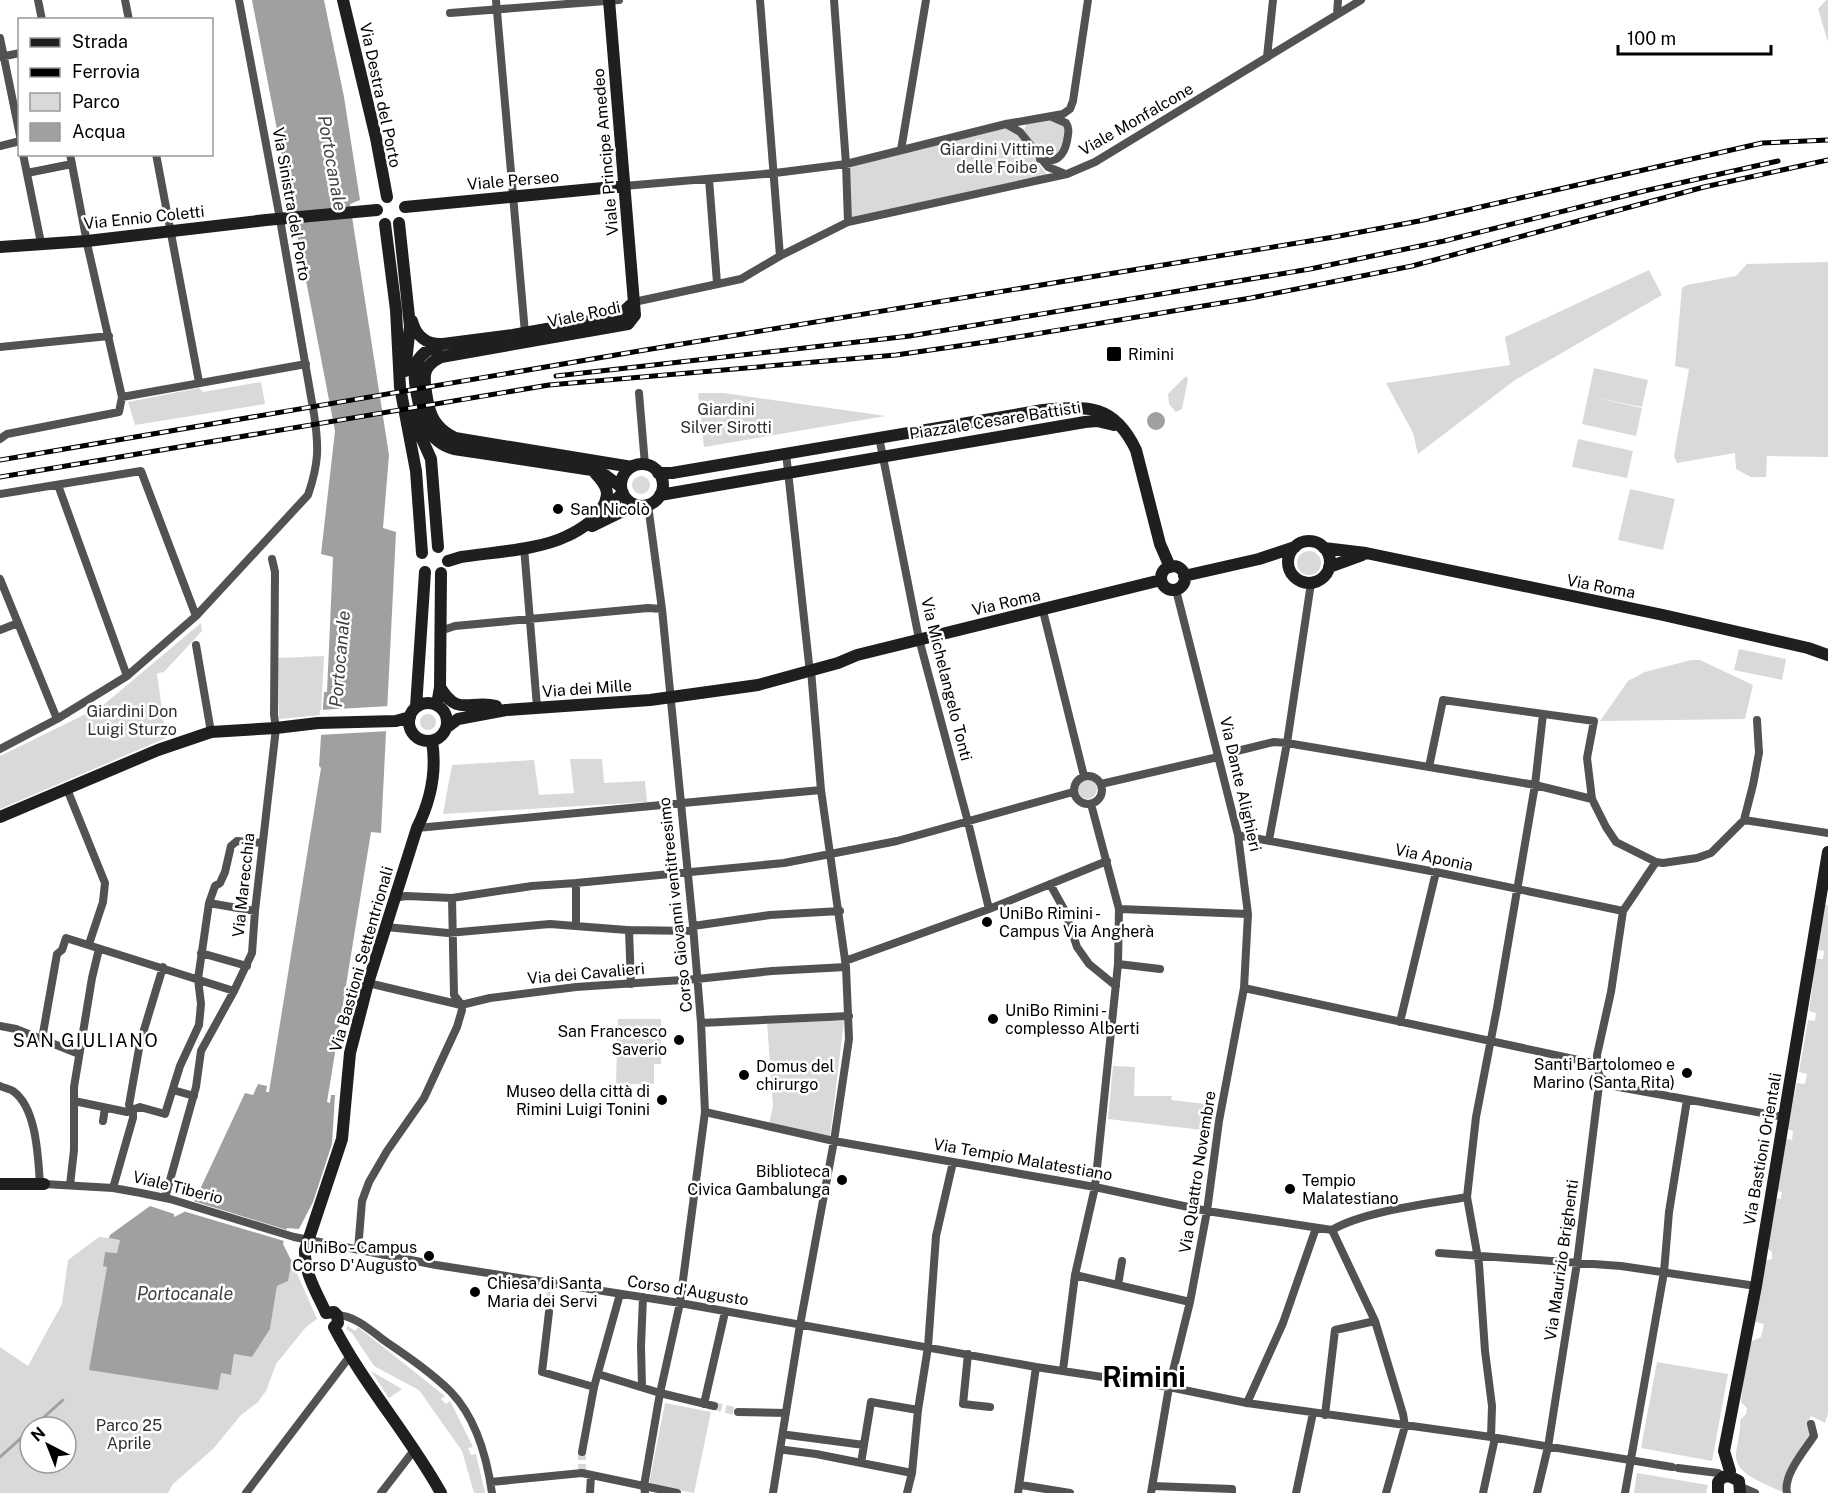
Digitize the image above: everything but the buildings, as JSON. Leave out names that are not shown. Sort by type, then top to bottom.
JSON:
[{"type":"street","points":[[38,0],[42,18]]},
{"type":"street","points":[[125,0],[129,18]]},
{"type":"street","name":"Via Sinistra del Porto","points":[[0,749],[57,719],[128,676],[196,616],[308,495],[316,470],[318,444],[286,219],[239,0]]},
{"type":"street","name":"Via Destra del Porto","points":[[343,0],[376,138],[387,197]]},
{"type":"street","points":[[450,13],[496,5],[612,0]]},
{"type":"street","name":"Viale Principe Amedeo","points":[[612,0],[634,302]]},
{"type":"street","points":[[760,0],[780,256]]},
{"type":"street","points":[[834,0],[848,222]]},
{"type":"street","points":[[901,150],[926,0]]},
{"type":"street","points":[[624,186],[775,173],[846,164],[1006,124],[1063,114],[1070,109],[1073,101],[1088,0]]},
{"type":"street","points":[[1267,57],[1274,0]]},
{"type":"street","points":[[1336,14],[1338,0]]},
{"type":"street","name":"Viale Monfalcone","points":[[634,302],[741,279],[780,256],[848,222],[1067,174],[1095,162],[1361,0]]},
{"type":"street","points":[[496,5],[515,196],[525,333]]},
{"type":"street","points":[[0,38],[2,57],[17,115]]},
{"type":"street","points":[[2,57],[18,53]]},
{"type":"street","points":[[1040,159],[1057,160],[1065,152],[1069,128],[1059,118],[1047,116]]},
{"type":"street","points":[[1020,132],[1025,120]]},
{"type":"street","points":[[1006,124],[1020,132],[1040,159],[1056,172],[1067,174]]},
{"type":"street","points":[[0,146],[18,142]]},
{"type":"street","points":[[23,156],[41,243]]},
{"type":"street","points":[[0,439],[7,434],[119,412],[122,398],[70,156]]},
{"type":"street","points":[[156,156],[199,382]]},
{"type":"street","points":[[27,174],[72,164]]},
{"type":"street","points":[[709,179],[717,283]]},
{"type":"street","name":"Viale Perseo","points":[[405,207],[624,186]]},
{"type":"street","points":[[385,224],[394,225],[404,218],[405,207],[399,198],[387,197],[381,201],[377,210],[385,224],[403,386],[416,471],[422,553],[420,564],[425,572],[411,731]]},
{"type":"street","name":"Via Ennio Coletti","points":[[0,247],[377,210]]},
{"type":"street","points":[[399,223],[413,326],[421,337],[433,344],[443,344]]},
{"type":"street","name":"Viale Rodi","points":[[443,344],[525,333],[619,316],[634,302]]},
{"type":"street","name":"Viale Rodi","points":[[632,467],[455,438],[434,422],[428,409],[423,376],[428,365],[441,357],[628,324],[635,315],[634,302]]},
{"type":"street","points":[[410,313],[403,386],[410,412],[428,451],[432,469],[438,547]]},
{"type":"street","points":[[0,346],[109,336]]},
{"type":"street","points":[[443,344],[431,348],[421,357],[415,369],[415,384],[424,423],[436,439],[451,448],[592,470],[605,475],[622,490],[629,502],[635,505],[648,505],[660,495],[663,484],[658,473],[652,467],[645,465],[632,467],[622,477],[622,490],[599,515],[579,530]]},
{"type":"street","points":[[122,398],[306,364]]},
{"type":"street","points":[[639,393],[645,465]]},
{"type":"street","name":"Piazzale Cesare Battisti","points":[[658,473],[1043,410],[1069,408],[1094,410],[1115,419],[1125,429],[1130,439]]},
{"type":"street","name":"Piazzale Cesare Battisti","points":[[660,495],[882,455],[1097,421],[1110,423],[1130,439]]},
{"type":"street","points":[[879,437],[882,455]]},
{"type":"street","points":[[1130,439],[1136,450],[1160,544],[1170,567]]},
{"type":"street","points":[[432,469],[435,459],[451,448]]},
{"type":"street","points":[[773,1493],[849,1041],[840,911],[821,790],[786,453]]},
{"type":"street","name":"Via Michelangelo Tonti","points":[[882,455],[919,639],[968,822],[988,909]]},
{"type":"street","points":[[592,470],[603,482],[607,491],[607,501],[599,515]]},
{"type":"street","points":[[0,495],[141,471],[196,616]]},
{"type":"street","points":[[58,485],[128,676]]},
{"type":"street","points":[[448,561],[547,544],[595,525],[635,505]]},
{"type":"street","name":"Corso Giovanni ventitreesimo","points":[[644,1490],[660,1393],[680,1303],[705,1112],[702,1023],[662,609],[648,505]]},
{"type":"street","points":[[1184,576],[1259,559],[1307,541],[1324,548],[1328,554],[1329,567],[1323,578],[1311,583],[1298,580],[1278,563],[1259,559]]},
{"type":"street","name":"Via Marecchia","points":[[165,1198],[194,1096],[201,1052],[252,953],[276,728],[274,715],[275,572],[272,558],[263,545]]},
{"type":"street","points":[[422,553],[429,548],[438,547],[445,552],[448,561],[441,573],[433,575],[425,572]]},
{"type":"street","points":[[524,547],[537,707]]},
{"type":"street","points":[[1290,571],[1288,558],[1295,547]]},
{"type":"street","name":"Via Roma","points":[[1324,548],[1366,554],[1666,616],[1808,648],[1828,655]]},
{"type":"street","points":[[1329,567],[1366,554]]},
{"type":"street","points":[[1170,567],[1177,568],[1184,576],[1184,582],[1176,590],[1168,589],[1161,580],[1164,571],[1170,567]]},
{"type":"street","points":[[396,721],[420,740],[432,741],[440,738],[446,728],[447,719],[440,708],[441,573]]},
{"type":"street","points":[[0,579],[57,719]]},
{"type":"street","name":"Via Roma","points":[[669,697],[738,686],[756,678],[810,667],[838,656],[857,655],[1043,611],[1161,580]]},
{"type":"street","points":[[1269,840],[1287,743],[1311,583]]},
{"type":"street","name":"Via Dante Alighieri","points":[[1176,590],[1238,835],[1248,914],[1244,988]]},
{"type":"street","points":[[440,631],[455,626],[648,608],[662,609]]},
{"type":"street","points":[[1043,611],[1084,776]]},
{"type":"street","points":[[0,630],[18,623]]},
{"type":"street","points":[[196,645],[211,732]]},
{"type":"street","name":"Via dei Mille","points":[[440,687],[448,699],[460,706],[492,705],[506,710]]},
{"type":"street","name":"Via dei Mille","points":[[446,728],[458,719],[506,710],[669,697]]},
{"type":"street","points":[[1429,767],[1443,700],[1594,721],[1587,758],[1592,799],[1606,828],[1616,842],[1656,862],[1680,862],[1711,853],[1744,820],[1759,753],[1757,720]]},
{"type":"street","points":[[0,817],[158,750],[211,732],[318,723],[396,721],[427,703],[440,708]]},
{"type":"street","name":"Via dei Mille","points":[[440,708],[506,710]]},
{"type":"street","points":[[1483,1493],[1493,1437],[1492,1406],[1477,1255],[1467,1197],[1476,1117],[1535,785],[1543,714]]},
{"type":"street","name":"Via Bastioni Settentrionali","points":[[432,741],[435,762],[428,806],[417,828],[400,893],[386,927],[368,983],[350,1053],[342,1139],[308,1239],[304,1262],[350,1356],[415,1449],[441,1493]]},
{"type":"street","points":[[1233,753],[1274,742],[1287,743],[1535,785],[1592,799]]},
{"type":"street","points":[[1101,784],[1218,757]]},
{"type":"street","points":[[1084,776],[1092,776],[1101,784],[1100,799],[1091,804],[1086,805],[1078,801],[1073,792],[1077,781],[1084,776]]},
{"type":"street","points":[[67,789],[105,888],[103,902],[88,944]]},
{"type":"street","points":[[417,828],[821,790]]},
{"type":"street","points":[[400,893],[452,898],[532,885],[576,883],[784,863],[897,842],[1073,792]]},
{"type":"street","points":[[1063,1370],[1075,1275],[1095,1186],[1118,964],[1119,909],[1091,804]]},
{"type":"street","points":[[1744,820],[1828,833]]},
{"type":"street","name":"Via Aponia","points":[[1238,835],[1436,872],[1623,911]]},
{"type":"street","points":[[74,1101],[127,1112],[140,1107],[165,1114],[180,1066],[199,1025],[201,1004],[198,979],[208,903],[215,886],[220,883],[225,872],[231,846],[237,841],[262,843]]},
{"type":"street","name":"Via Bastioni Orientali","points":[[1723,1474],[1730,1471],[1724,1451],[1756,1286],[1828,852]]},
{"type":"street","name":"Via dei Cavalieri","points":[[368,983],[461,1005],[501,996],[576,987],[697,979],[845,964],[1107,861]]},
{"type":"street","points":[[1623,911],[1656,862]]},
{"type":"street","points":[[1400,1022],[1436,872]]},
{"type":"street","points":[[576,883],[576,926]]},
{"type":"street","points":[[1050,884],[1065,911],[1077,947],[1089,964],[1116,986]]},
{"type":"street","points":[[358,1250],[362,1201],[369,1182],[387,1151],[424,1098],[457,1027],[462,1010],[454,995],[452,898]]},
{"type":"street","points":[[208,903],[255,911]]},
{"type":"street","points":[[1119,909],[1248,914]]},
{"type":"street","points":[[386,927],[452,932],[550,924],[629,930],[693,929],[770,915],[840,911]]},
{"type":"street","name":"Via Maurizio Brighenti","points":[[1537,1493],[1548,1447],[1577,1263],[1598,1070],[1623,911]]},
{"type":"street","points":[[629,930],[631,984]]},
{"type":"street","points":[[42,1039],[57,954],[62,950],[66,938],[234,991]]},
{"type":"street","points":[[70,1185],[79,1054],[99,949]]},
{"type":"street","points":[[201,953],[247,966]]},
{"type":"street","points":[[1118,964],[1160,969]]},
{"type":"street","points":[[113,1188],[133,1118],[133,1111],[129,1105],[141,1043],[163,967]]},
{"type":"street","points":[[1244,988],[1491,1042],[1598,1070],[1613,1086],[1784,1117]]},
{"type":"street","name":"Via Quattro Novembre","points":[[1152,1490],[1164,1415],[1190,1302],[1207,1210],[1220,1121],[1244,988]]},
{"type":"street","points":[[702,1023],[849,1016]]},
{"type":"street","points":[[0,1026],[16,1029],[79,1054]]},
{"type":"street","points":[[194,1040],[205,1043]]},
{"type":"street","points":[[0,1086],[13,1092],[26,1108],[34,1133],[42,1184]]},
{"type":"street","points":[[173,1090],[194,1096]]},
{"type":"street","points":[[1625,1493],[1664,1272],[1669,1212],[1687,1100]]},
{"type":"street","points":[[103,1121],[105,1108]]},
{"type":"street","name":"Via Tempio Malatestiano","points":[[705,1112],[834,1141],[1095,1186],[1207,1210],[1332,1230]]},
{"type":"street","points":[[907,1493],[912,1473],[918,1410],[928,1347],[936,1236],[953,1162]]},
{"type":"street","name":"Viale Tiberio","points":[[0,1184],[113,1188],[165,1198],[285,1235],[308,1239]]},
{"type":"street","points":[[1386,1493],[1405,1426],[1375,1321],[1332,1230],[1341,1224],[1392,1210],[1467,1197]]},
{"type":"street","points":[[1247,1403],[1255,1392],[1283,1323],[1316,1227]]},
{"type":"street","name":"Corso d'Augusto","points":[[308,1239],[551,1286],[644,1297],[1036,1367],[1313,1413]]},
{"type":"street","points":[[1439,1252],[1622,1266],[1756,1286]]},
{"type":"street","points":[[1118,1285],[1122,1261]]},
{"type":"street","points":[[1075,1275],[1190,1302]]},
{"type":"street","points":[[582,1452],[594,1387],[620,1294]]},
{"type":"street","points":[[642,1388],[641,1346],[644,1297]]},
{"type":"street","points":[[549,1312],[543,1372],[594,1387]]},
{"type":"street","points":[[704,1404],[725,1312]]},
{"type":"street","points":[[332,1318],[349,1316],[403,1353],[451,1392],[469,1418],[483,1451],[492,1493]]},
{"type":"street","points":[[1325,1415],[1335,1330],[1375,1321]]},
{"type":"street","points":[[968,1354],[963,1404],[990,1407]]},
{"type":"street","points":[[246,1493],[350,1356]]},
{"type":"street","points":[[1036,1367],[1020,1489],[1070,1493]]},
{"type":"street","points":[[598,1374],[660,1393],[714,1406]]},
{"type":"street","points":[[861,1463],[871,1402],[918,1410]]},
{"type":"street","points":[[739,1412],[786,1413]]},
{"type":"street","points":[[1296,1493],[1313,1413],[1493,1437],[1723,1474],[1737,1479],[1740,1490],[1755,1493]]},
{"type":"street","points":[[1787,1493],[1789,1476],[1814,1436],[1811,1424]]},
{"type":"street","points":[[788,1435],[864,1445]]},
{"type":"street","points":[[381,1493],[415,1449]]},
{"type":"street","points":[[785,1450],[912,1473]]},
{"type":"street","points":[[490,1482],[588,1473],[644,1490],[678,1493]]},
{"type":"street","points":[[588,1473],[590,1493]]},
{"type":"street","points":[[1718,1493],[1718,1482],[1723,1478],[1723,1474]]},
{"type":"street","points":[[1152,1490],[1232,1489],[1232,1493]]},
{"type":"green space","points":[[1828,0],[1828,42],[1818,9]]},
{"type":"green space","name":"Giardini Vittime delle Foibe","points":[[1044,119],[1063,125],[1065,133],[1061,152],[1055,157],[1042,156],[1024,132],[1026,124]]},
{"type":"green space","name":"Giardini Vittime delle Foibe","points":[[1005,128],[1017,135],[1047,175],[851,219],[849,167]]},
{"type":"green space","points":[[1828,262],[1828,457],[1767,456],[1766,477],[1751,477],[1736,469],[1735,453],[1677,463],[1674,456],[1689,369],[1675,366],[1682,288],[1687,285],[1736,276],[1747,264]]},
{"type":"green space","points":[[1649,270],[1662,295],[1515,380],[1418,454],[1413,433],[1386,383],[1510,365],[1505,337]]},
{"type":"green space","points":[[1594,368],[1648,380],[1642,407],[1588,396]]},
{"type":"green space","points":[[1186,376],[1188,379],[1182,409],[1176,412],[1169,404],[1168,394]]},
{"type":"green space","points":[[261,382],[265,404],[135,425],[128,402],[199,388],[203,392]]},
{"type":"green space","name":"Giardini Silver Sirotti","points":[[698,393],[724,393],[886,416],[704,447]]},
{"type":"green space","points":[[1588,396],[1642,408],[1636,436],[1582,424]]},
{"type":"green space","points":[[1578,439],[1633,451],[1627,478],[1572,467]]},
{"type":"green space","points":[[637,476],[645,476],[650,481],[648,492],[637,494],[632,489],[632,481]]},
{"type":"green space","points":[[1630,489],[1675,499],[1663,550],[1618,540]]},
{"type":"green space","points":[[1309,551],[1317,555],[1321,563],[1317,571],[1309,575],[1301,571],[1297,563],[1301,555]]},
{"type":"green space","name":"Giardini Don Luigi Sturzo","points":[[201,623],[202,631],[163,673],[157,674],[166,738],[0,809],[0,756],[102,706]]},
{"type":"green space","points":[[1739,649],[1786,659],[1782,680],[1734,670]]},
{"type":"green space","points":[[324,656],[321,715],[279,719],[278,658]]},
{"type":"green space","points":[[1691,660],[1700,660],[1753,685],[1745,719],[1600,721],[1628,681],[1645,672]]},
{"type":"green space","points":[[425,714],[431,714],[436,722],[434,728],[425,730],[420,725],[420,719]]},
{"type":"green space","points":[[570,759],[602,759],[604,783],[645,781],[647,802],[443,814],[452,765],[534,760],[539,795],[574,793]]},
{"type":"green space","points":[[1087,779],[1094,782],[1097,789],[1094,796],[1087,799],[1080,796],[1077,789],[1080,782]]},
{"type":"green space","points":[[1825,905],[1828,905],[1828,1413],[1825,1423],[1811,1416],[1808,1422],[1811,1436],[1789,1472],[1782,1492],[1746,1473],[1740,1468],[1736,1454],[1740,1420],[1746,1414],[1747,1408],[1741,1402],[1748,1343],[1761,1337],[1764,1324],[1752,1321],[1764,1261],[1772,1259],[1772,1252],[1766,1248],[1775,1198],[1781,1199],[1782,1192],[1776,1191],[1785,1139],[1792,1140],[1793,1131],[1787,1129],[1797,1083],[1805,1084],[1807,1074],[1799,1072],[1808,1020],[1815,1021],[1816,1013],[1809,1011],[1816,959],[1823,959],[1824,951],[1818,950]]},
{"type":"green space","points":[[618,1019],[661,1019],[661,1064],[654,1064],[654,1084],[616,1084]]},
{"type":"green space","points":[[844,1021],[830,1136],[769,1124],[773,1106],[767,1022]]},
{"type":"green space","points":[[1113,1066],[1135,1067],[1134,1096],[1172,1096],[1171,1100],[1214,1105],[1211,1131],[1108,1119]]},
{"type":"green space","name":"Parco 25 Aprile","points":[[99,1237],[120,1239],[118,1253],[105,1252],[103,1266],[107,1266],[221,1373],[231,1375],[234,1354],[252,1357],[270,1329],[277,1286],[288,1281],[292,1262],[317,1319],[306,1327],[276,1364],[266,1391],[258,1402],[241,1415],[213,1449],[173,1484],[168,1493],[0,1493],[0,1347],[28,1366],[62,1304],[68,1260]]},
{"type":"green space","points":[[350,1321],[348,1326],[355,1331],[358,1327],[445,1396],[441,1399],[446,1404],[450,1401],[473,1447],[468,1448],[471,1455],[476,1454],[485,1493],[474,1493],[462,1451],[419,1390],[374,1366],[352,1333],[346,1329]]},
{"type":"green space","points":[[1657,1362],[1728,1374],[1712,1461],[1641,1448]]},
{"type":"green space","points":[[371,1371],[402,1389],[389,1398]]},
{"type":"green space","points":[[665,1403],[711,1412],[694,1493],[649,1484]]},
{"type":"green space","points":[[1637,1473],[1708,1485],[1706,1493],[1634,1493]]},
{"type":"water","name":"Portocanale","points":[[252,0],[324,0],[344,97],[360,200],[350,204],[389,455],[383,528],[396,532],[381,833],[371,832],[327,1102],[330,1103],[331,1095],[335,1095],[332,1144],[313,1202],[299,1229],[287,1228],[283,1244],[292,1262],[288,1281],[277,1286],[270,1329],[252,1357],[234,1354],[231,1375],[221,1373],[218,1390],[89,1370],[107,1267],[103,1266],[105,1252],[117,1253],[120,1240],[109,1238],[110,1235],[150,1206],[174,1214],[174,1217],[184,1212],[195,1200],[245,1093],[253,1095],[258,1084],[267,1086],[266,1092],[269,1092],[321,768],[319,766],[324,692],[327,692],[333,557],[321,554],[335,431]]},
{"type":"water","points":[[1152,412],[1160,412],[1165,417],[1163,428],[1152,430],[1147,425],[1147,417]]},
{"type":"pier","points":[[390,706],[389,731],[318,735],[320,710]]},
{"type":"pier","points":[[190,1200],[287,1230],[284,1241],[183,1211]]},
{"type":"waterway","points":[[46,1415],[63,1400]]},
{"type":"waterway","points":[[0,1457],[18,1441]]},
{"type":"tunnel","points":[[549,1312],[551,1290]]},
{"type":"tunnel","points":[[714,1406],[738,1412]]},
{"type":"tunnel","points":[[582,1452],[582,1470]]},
{"type":"railway","points":[[0,460],[645,350],[1334,237],[1419,221],[1762,143],[1828,140]]},
{"type":"railway","points":[[0,477],[549,385],[896,355],[1251,298],[1412,266],[1704,187],[1828,160]]},
{"type":"railway","points":[[556,376],[910,336],[1310,269],[1444,241],[1644,191],[1778,161]]},
{"type":"place","name":"Rimini","points":[[1114,354]]},
{"type":"place","name":"San Nicolò","points":[[558,509]]},
{"type":"place","name":"UniBo Rimini - Campus Via Angherà","points":[[987,922]]},
{"type":"place","name":"UniBo Rimini - complesso Alberti","points":[[993,1019]]},
{"type":"place","name":"San Francesco Saverio","points":[[679,1040]]},
{"type":"place","name":"Santi Bartolomeo e Marino (Santa Rita)","points":[[1687,1073]]},
{"type":"place","name":"Domus del chirurgo","points":[[744,1075]]},
{"type":"place","name":"Museo della città di Rimini Luigi Tonini","points":[[662,1100]]},
{"type":"place","name":"Biblioteca Civica Gambalunga","points":[[842,1180]]},
{"type":"place","name":"Tempio Malatestiano","points":[[1290,1189]]},
{"type":"place","name":"UniBo - Campus Corso D'Augusto","points":[[429,1256]]},
{"type":"place","name":"Chiesa di Santa Maria dei Servi","points":[[475,1292]]},
{"type":"district","name":"SAN GIULIANO","points":[[86,1041]]},
{"type":"district","name":"Rimini","points":[[1144,1377]]}]
